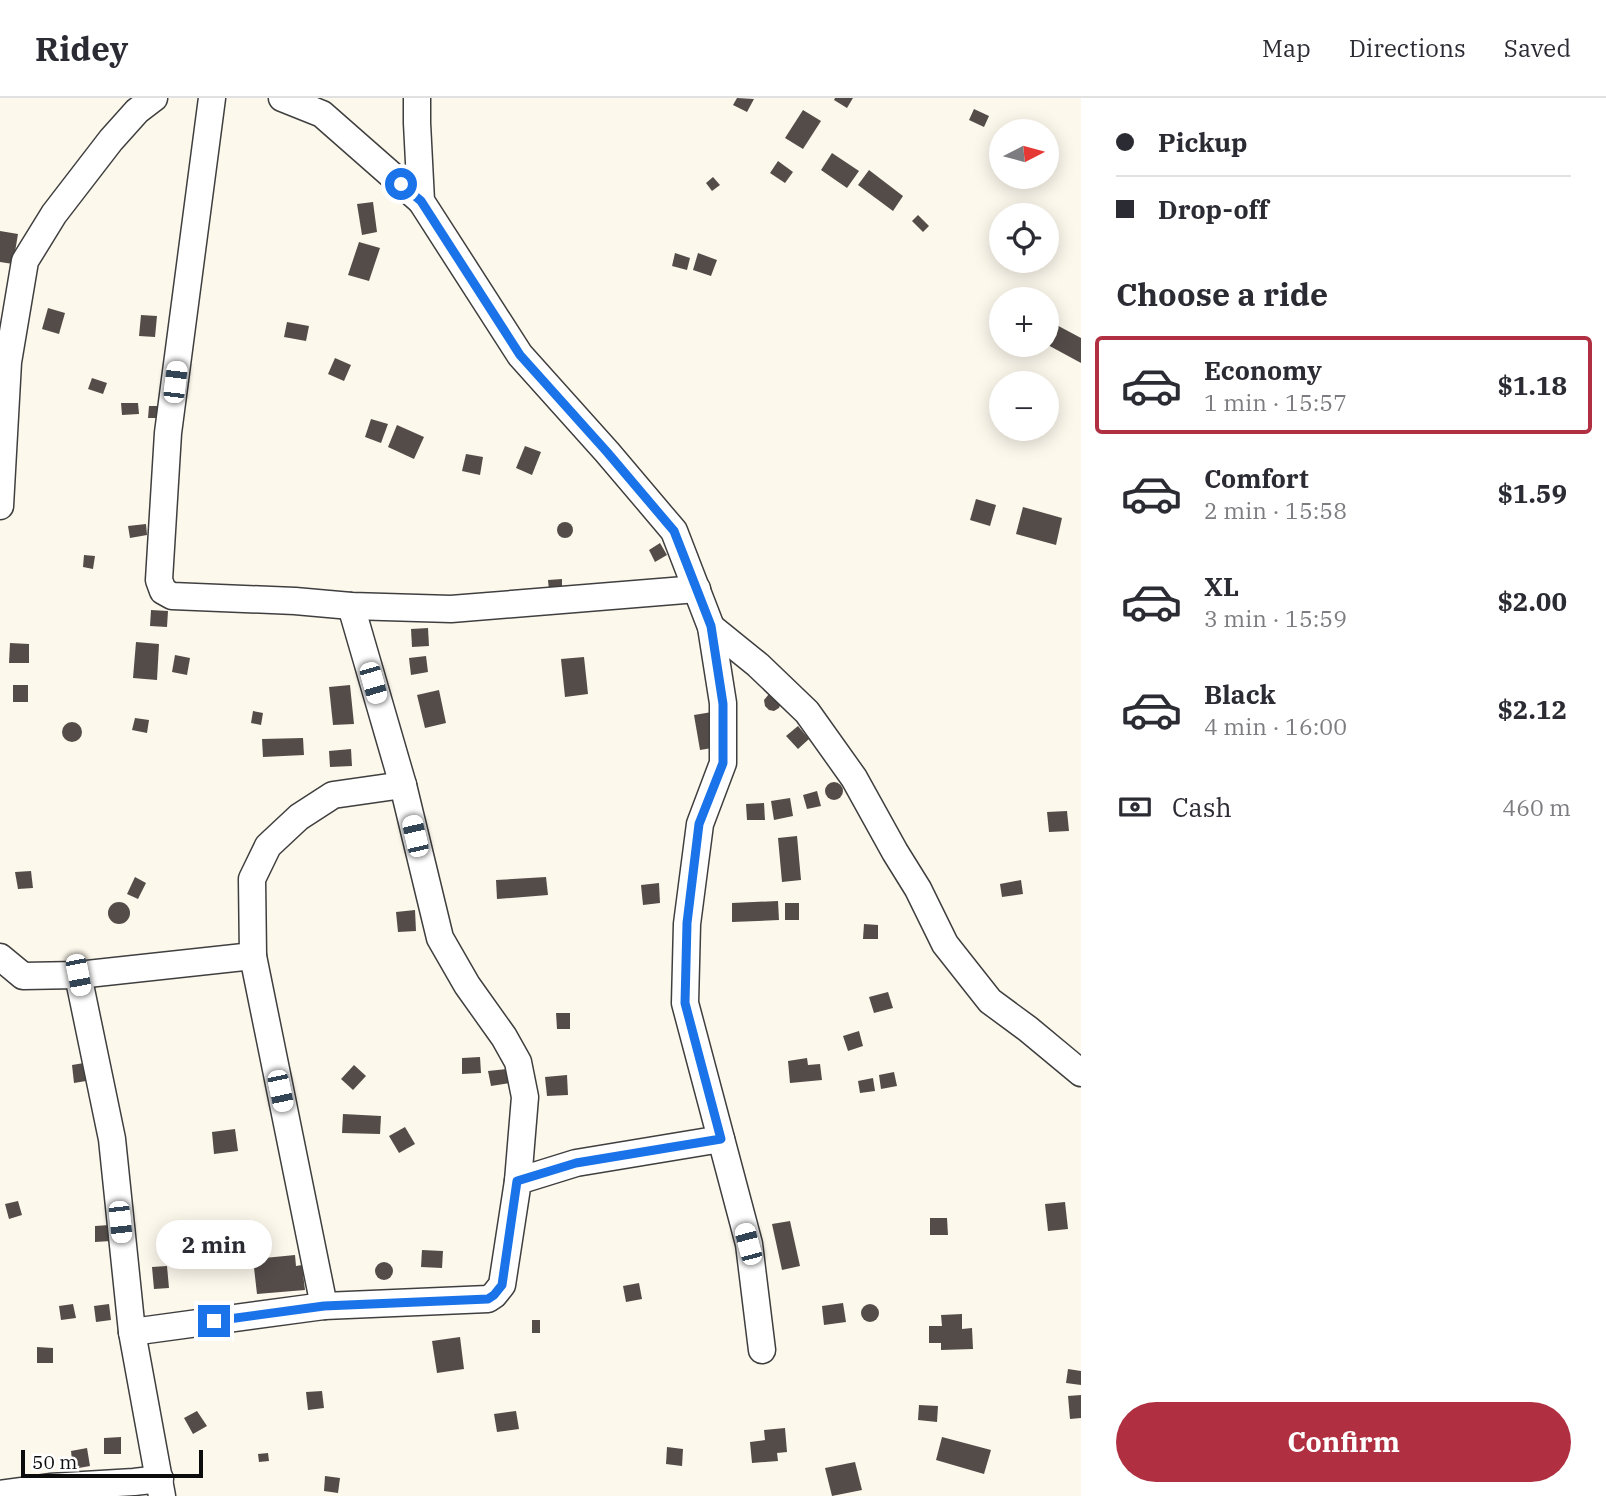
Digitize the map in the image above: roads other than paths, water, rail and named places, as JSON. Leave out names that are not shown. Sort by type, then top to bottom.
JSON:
[{"type":"street","points":[[0,506],[8,362],[25,261],[54,214],[111,140],[137,111],[153,98]]},
{"type":"street","points":[[212,98],[168,433],[159,580],[163,591],[172,596],[451,609],[697,589]]},
{"type":"street","points":[[282,98],[322,114],[421,201],[520,355],[674,531],[697,589],[711,626],[723,704],[723,763],[699,824],[687,923],[685,1003],[748,1244],[762,1350]]},
{"type":"street","points":[[417,98],[421,201]]},
{"type":"street","points":[[132,1332],[324,1306],[488,1299],[502,1285],[517,1181],[525,1097],[517,1062],[504,1037],[467,985],[439,938],[403,785],[351,606]]},
{"type":"street","points":[[711,626],[758,665],[807,712],[854,778],[918,889],[945,944],[990,1001],[1081,1073]]},
{"type":"street","points":[[324,1306],[253,956],[252,879],[268,846],[299,817],[333,795],[403,785]]},
{"type":"street","points":[[0,957],[23,976],[78,975],[253,956]]},
{"type":"street","points":[[0,1494],[50,1487],[134,1482],[161,1487],[132,1332],[112,1139],[78,975]]},
{"type":"street","points":[[517,1181],[576,1163],[721,1139]]}]
